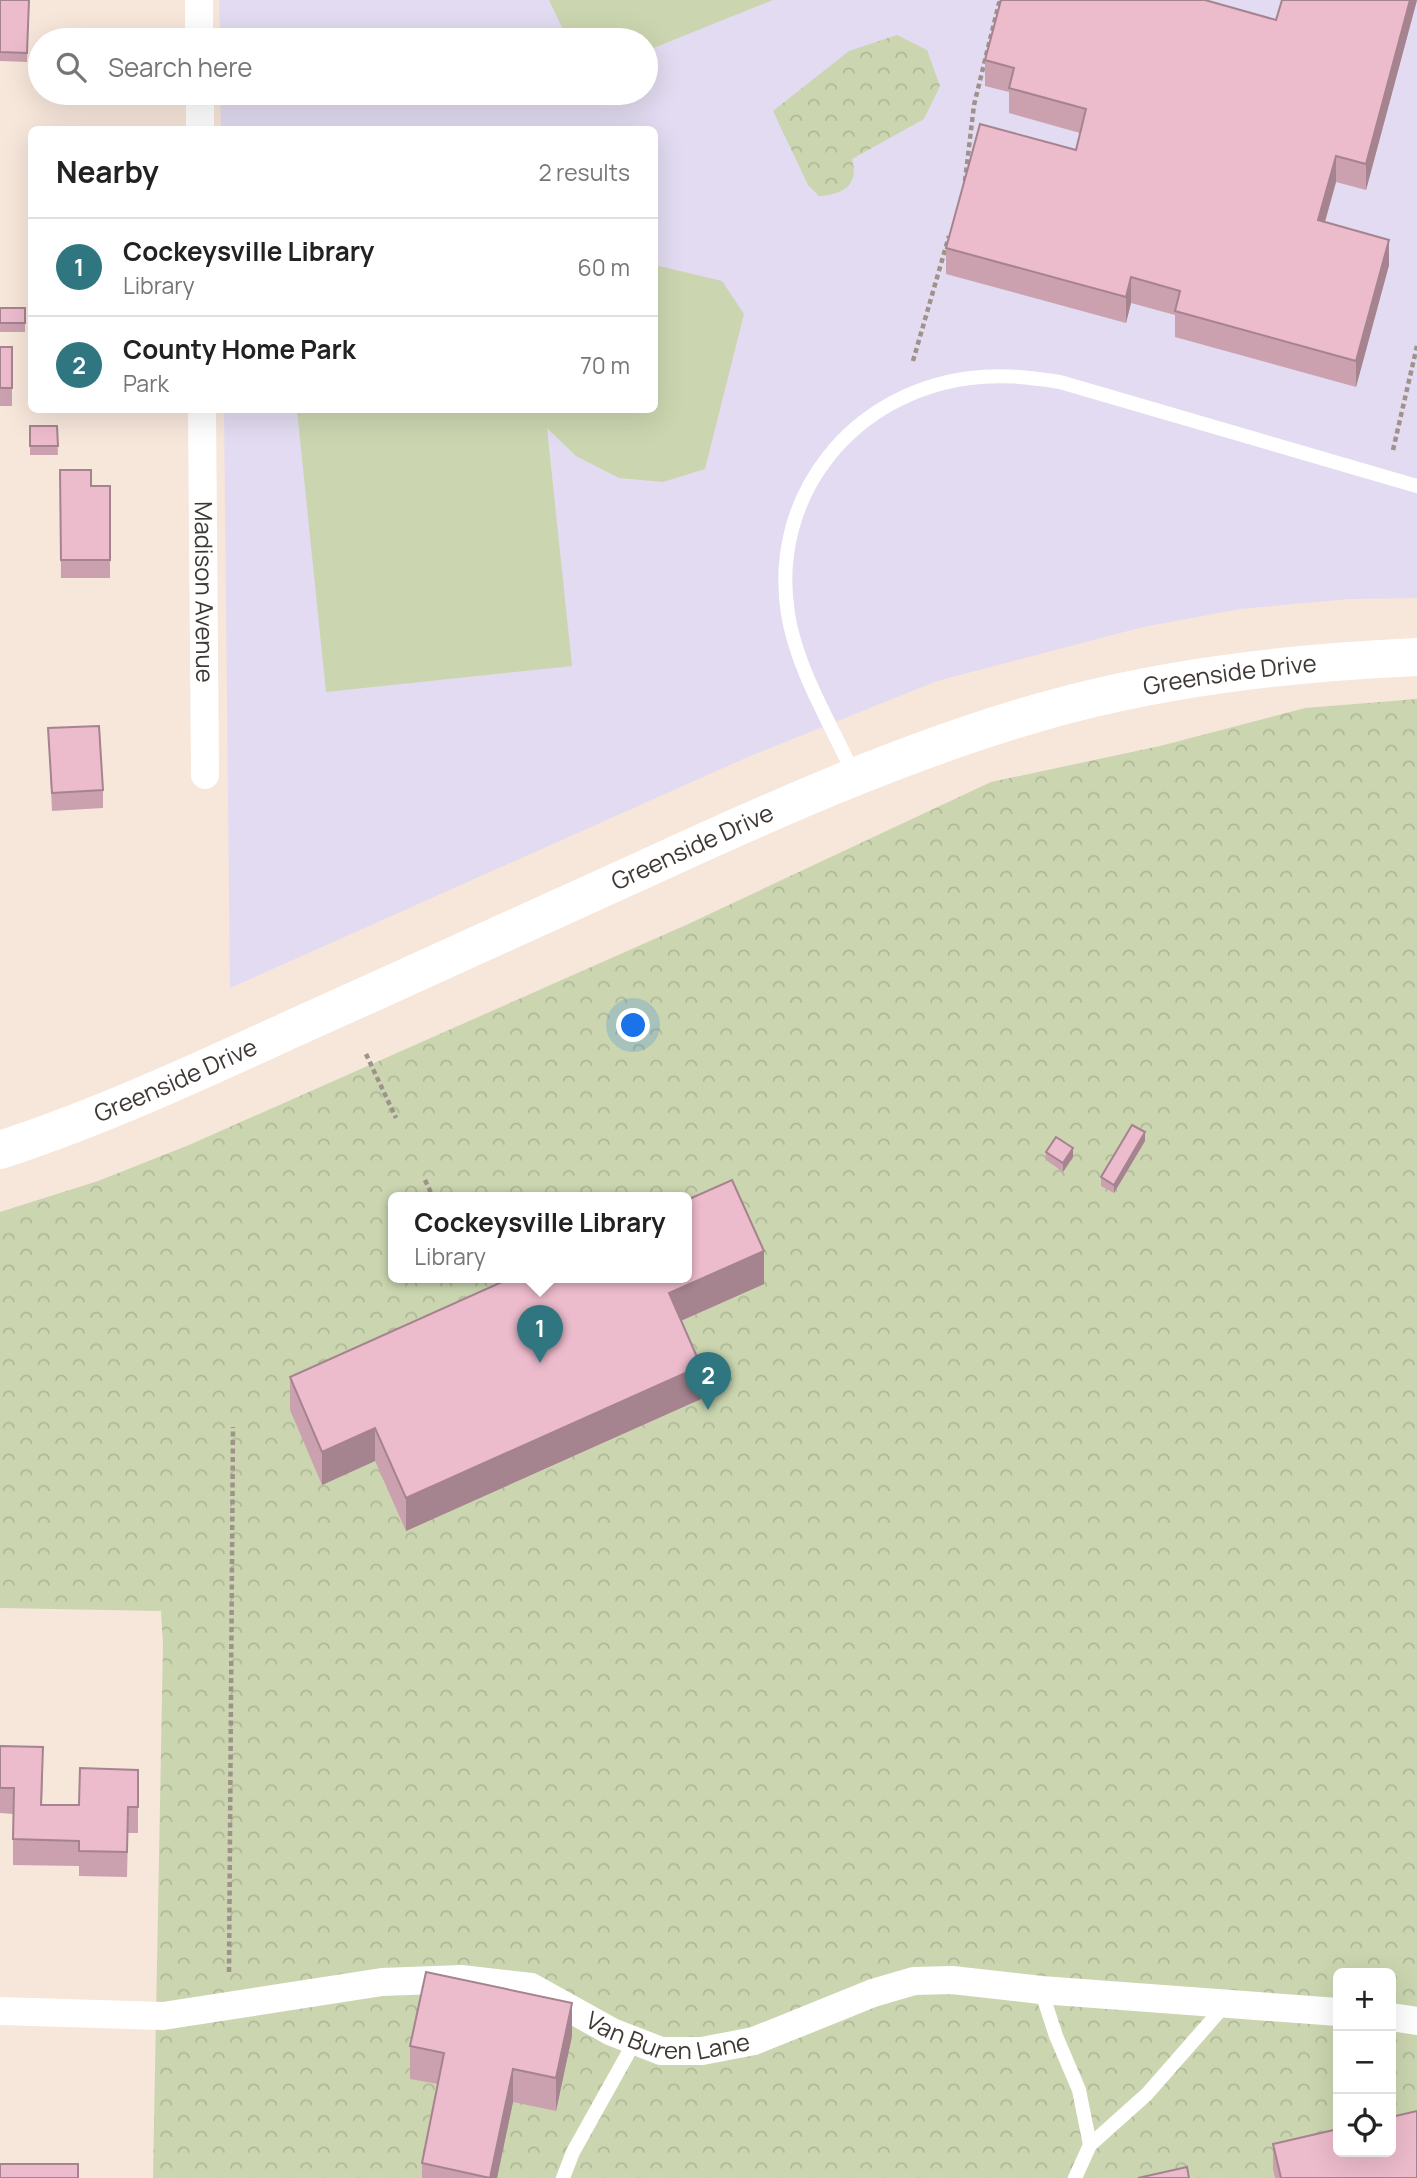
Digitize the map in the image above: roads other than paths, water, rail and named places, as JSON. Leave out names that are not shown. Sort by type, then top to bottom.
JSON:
[{"type":"street","points":[[199,0],[199,28]]},
{"type":"street","points":[[200,105],[200,126]]},
{"type":"street","name":"Madison Avenue","points":[[202,413],[205,775]]},
{"type":"street","name":"Greenside Drive","points":[[0,1150],[69,1127],[214,1065],[855,776],[1030,715],[1149,687],[1340,660],[1417,657]]},
{"type":"street","name":"Van Buren Lane","points":[[0,2011],[163,2016],[382,1982],[461,1979],[531,1987],[635,2041],[661,2051],[702,2051],[754,2041],[873,1993],[914,1981],[952,1980],[1041,1990],[1333,2012]]},
{"type":"street","points":[[1396,2018],[1417,2021]]},
{"type":"lane","points":[[855,776],[799,656],[788,615],[785,571],[792,526],[812,477],[841,439],[871,415],[911,394],[968,378],[1012,375],[1060,382],[1417,486]]},
{"type":"lane","points":[[1041,1990],[1056,2036],[1079,2090],[1090,2145]]},
{"type":"lane","points":[[1075,2178],[1090,2145],[1147,2094],[1226,2004]]},
{"type":"lane","points":[[563,2178],[573,2152],[635,2041]]},
{"type":"place","name":"Cockeysville Library","points":[[540,1363]]},
{"type":"place","name":"County Home Park","points":[[708,1410]]}]
